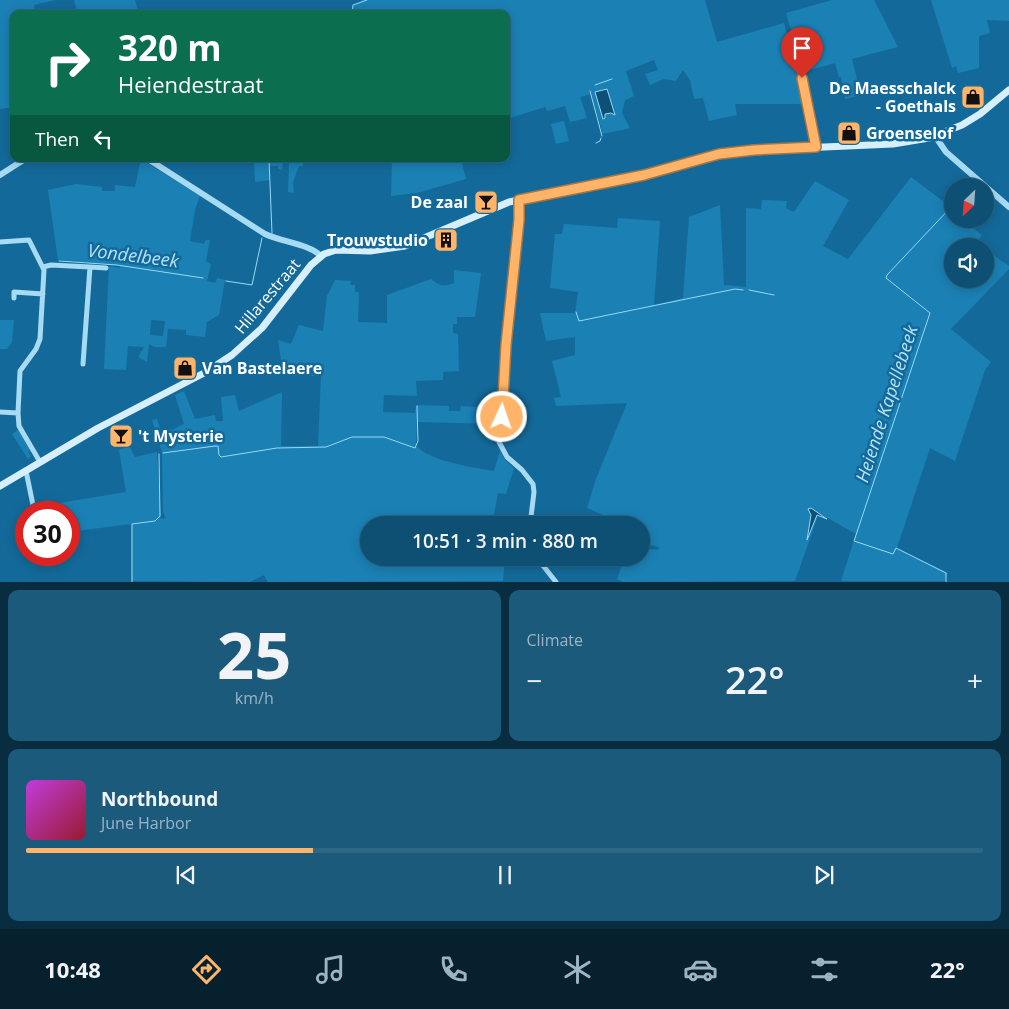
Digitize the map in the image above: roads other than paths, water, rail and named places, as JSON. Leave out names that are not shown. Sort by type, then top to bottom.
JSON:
[{"type":"main road","name":"Hillarestraat","points":[[0,486],[116,418],[206,372],[232,355],[262,328],[321,256],[336,250],[370,251],[405,246],[486,211],[519,200],[644,175],[719,154],[754,150],[893,144],[935,136],[980,114],[1009,90]]},
{"type":"street","points":[[797,62],[810,108],[816,147]]},
{"type":"street","points":[[935,136],[946,152],[1009,208]]},
{"type":"street","points":[[0,175],[20,162]]},
{"type":"street","points":[[153,162],[265,234],[285,242],[313,249],[321,256]]},
{"type":"street","points":[[519,200],[519,220],[506,345],[499,442],[507,457],[533,484],[531,516]]},
{"type":"street","points":[[0,242],[29,240],[43,267],[40,339],[36,349],[20,371],[18,412],[19,426],[40,462]]},
{"type":"street","points":[[43,267],[51,265],[106,268]]},
{"type":"street","points":[[83,364],[90,267]]},
{"type":"street","points":[[14,298],[14,292],[43,294]]},
{"type":"street","points":[[0,412],[18,412]]},
{"type":"street","points":[[26,471],[32,501]]},
{"type":"street","points":[[543,566],[556,582]]},
{"type":"waterway","name":"Vondelbeek","points":[[352,10],[353,5],[367,0]]},
{"type":"waterway","points":[[595,85],[612,79]]},
{"type":"waterway","points":[[590,91],[602,136]]},
{"type":"waterway","points":[[596,143],[601,138]]},
{"type":"waterway","name":"Vondelbeek","points":[[269,162],[272,233]]},
{"type":"waterway","name":"Heiende Kapellebeek","points":[[944,214],[886,278],[930,313],[854,541],[893,554],[896,548],[946,573],[946,582]]},
{"type":"waterway","points":[[226,281],[252,285],[262,238]]},
{"type":"waterway","name":"Vondelbeek","points":[[59,261],[117,265],[203,278]]},
{"type":"waterway","points":[[576,312],[579,321],[735,289],[743,290]]},
{"type":"waterway","points":[[749,290],[774,295]]},
{"type":"waterway","points":[[163,453],[218,446],[221,457],[277,448],[326,447],[352,437],[384,437],[415,448],[418,441],[417,406]]},
{"type":"waterway","points":[[132,582],[132,524],[155,521],[160,516],[159,454]]},
{"type":"place","name":"De Maesschalck - Goethals","points":[[973,97]]},
{"type":"place","name":"Groenselof","points":[[849,133]]},
{"type":"place","name":"De zaal","points":[[486,202]]},
{"type":"place","name":"Trouwstudio","points":[[446,240]]},
{"type":"place","name":"Van Bastelaere","points":[[185,368]]},
{"type":"place","name":"'t Mysterie","points":[[121,436]]}]
